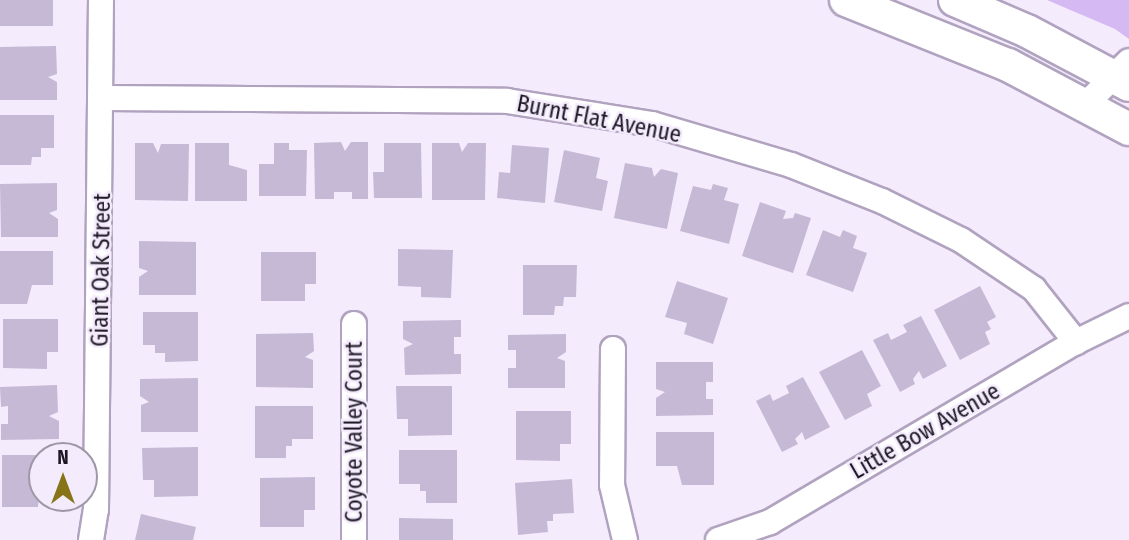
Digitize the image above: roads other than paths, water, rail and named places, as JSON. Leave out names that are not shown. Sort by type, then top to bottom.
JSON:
[{"type":"main road","points":[[845,0],[1009,65],[1129,129]]},
{"type":"main road","points":[[955,0],[1124,75]]},
{"type":"street","name":"Giant Oak Street","points":[[91,540],[96,510],[104,98],[101,0]]},
{"type":"street","points":[[1085,104],[1124,75]]},
{"type":"street","name":"Burnt Flat Avenue","points":[[104,98],[507,101],[652,124],[791,166],[882,201],[961,240],[1034,289],[1076,342]]},
{"type":"street","name":"Little Bow Avenue","points":[[718,540],[770,522],[1076,342],[1129,316]]},
{"type":"street","name":"Coyote Valley Court","points":[[354,324],[354,540]]},
{"type":"street","points":[[613,349],[612,485],[625,540]]}]
